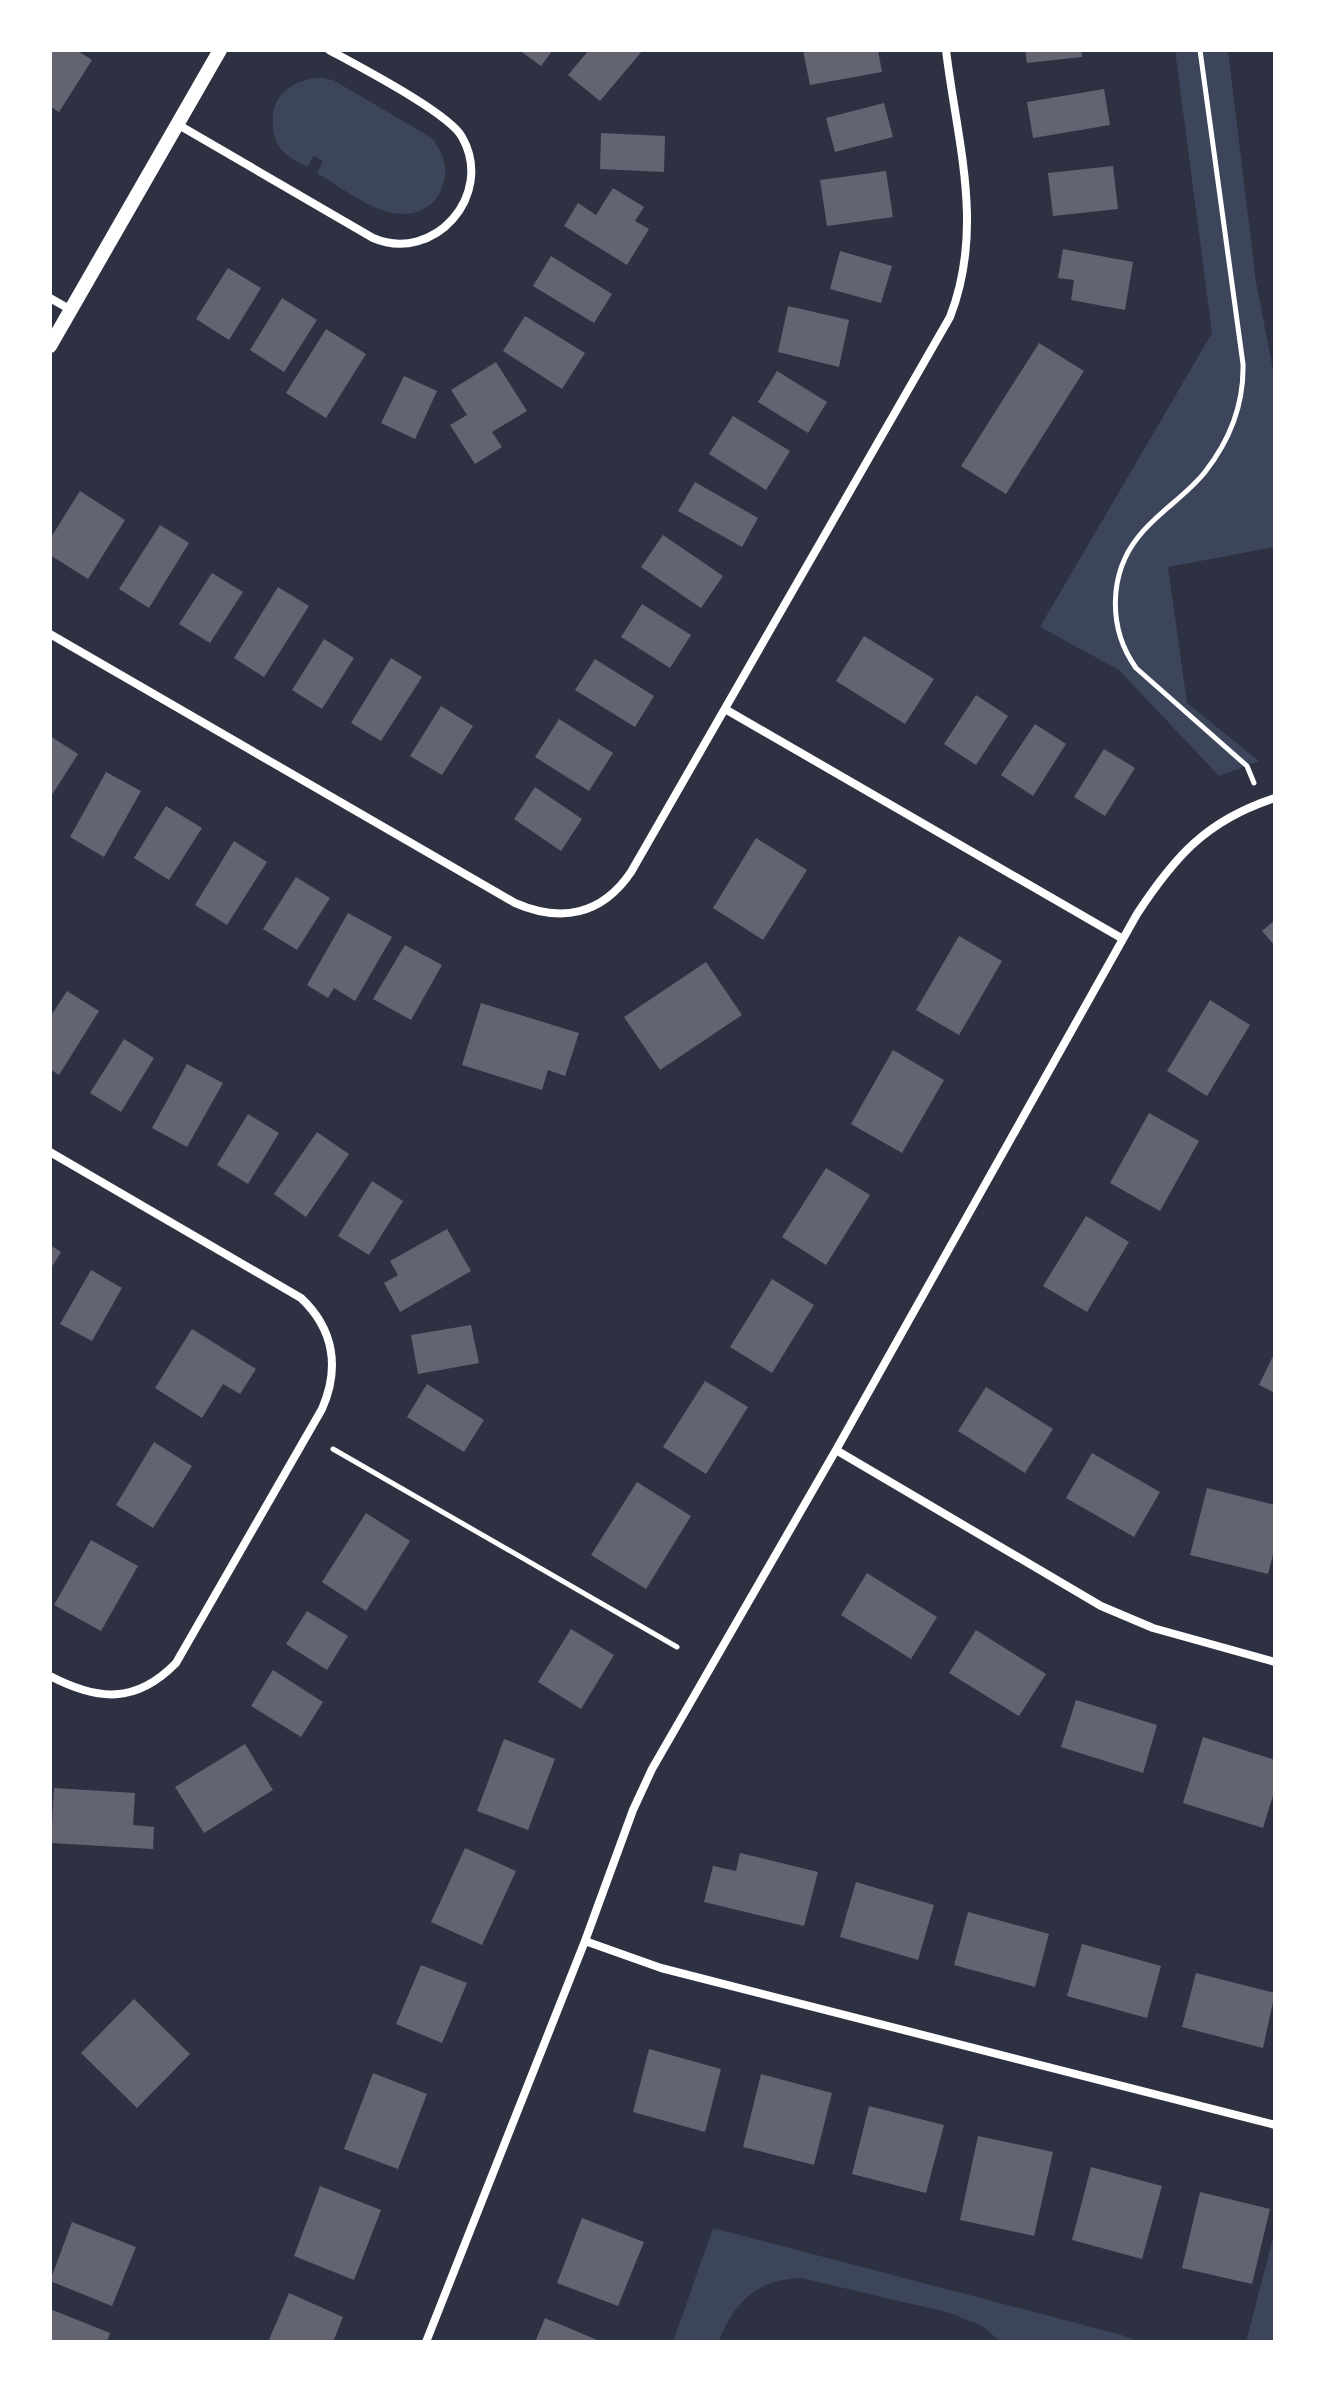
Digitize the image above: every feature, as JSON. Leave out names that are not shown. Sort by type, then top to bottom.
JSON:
[{"type":"street","points":[[50,346],[220,50]]},
{"type":"street","points":[[177,124],[373,238],[397,245],[426,239],[450,223],[467,195],[472,165],[462,135],[439,114],[329,50]]},
{"type":"street","points":[[50,634],[515,903],[553,915],[566,914],[592,907],[614,893],[623,883],[725,709],[940,336],[957,298],[967,259],[969,219],[946,50]]},
{"type":"street","points":[[50,298],[71,310]]},
{"type":"street","points":[[725,709],[1123,939]]},
{"type":"street","points":[[426,2342],[585,1941],[633,1810],[652,1769],[836,1450],[1123,939],[1162,877],[1200,835],[1241,810],[1275,798]]},
{"type":"street","points":[[50,1152],[301,1298],[320,1318],[326,1330],[331,1343],[333,1370],[322,1409],[176,1663],[157,1681],[120,1695],[106,1696],[81,1691],[50,1676]]},
{"type":"street","points":[[836,1450],[1114,1613],[1180,1637],[1275,1662]]},
{"type":"street","points":[[585,1941],[661,1968],[1275,2125]]},
{"type":"path","points":[[1200,50],[1244,382],[1232,427],[1215,458],[1196,483],[1131,547],[1117,587],[1115,621],[1124,648],[1136,668],[1250,769]]},
{"type":"path","points":[[333,1449],[677,1647]]},
{"type":"shaded area","points":[[1175,50],[1228,50],[1256,282],[1275,380],[1275,547],[1168,567],[1187,703],[1259,761],[1219,776],[1119,670],[1040,627],[1212,333]]},
{"type":"shaded area","points":[[321,78],[333,80],[432,138],[440,150],[445,169],[444,183],[432,203],[412,213],[383,211],[317,173],[323,161],[314,156],[307,167],[283,152],[273,131],[275,105],[293,85]]},
{"type":"shaded area","points":[[713,2228],[1141,2342],[1001,2342],[982,2326],[950,2313],[801,2278],[772,2283],[749,2295],[732,2315],[718,2342],[673,2342]]},
{"type":"shaded area","points":[[1275,2230],[1275,2342],[1246,2342]]},
{"type":"building","points":[[50,50],[76,50],[92,60],[59,112],[50,106]]},
{"type":"building","points":[[519,50],[553,50],[541,66]]},
{"type":"building","points":[[589,50],[643,50],[600,101],[568,75]]},
{"type":"building","points":[[803,50],[878,50],[882,72],[810,85]]},
{"type":"building","points":[[1025,50],[1081,50],[1082,57],[1027,63]]},
{"type":"building","points":[[1104,89],[1110,125],[1033,138],[1027,102]]},
{"type":"building","points":[[884,103],[893,137],[835,152],[826,118]]},
{"type":"building","points":[[601,133],[665,136],[664,172],[600,169]]},
{"type":"building","points":[[1113,166],[1118,209],[1053,216],[1048,173]]},
{"type":"building","points":[[886,171],[893,217],[827,226],[820,180]]},
{"type":"building","points":[[613,188],[644,207],[635,221],[649,229],[627,265],[564,226],[578,203],[596,215]]},
{"type":"building","points":[[1063,249],[1133,262],[1125,310],[1071,300],[1074,280],[1058,278]]},
{"type":"building","points":[[840,251],[892,266],[881,303],[830,289]]},
{"type":"building","points":[[551,256],[612,294],[594,323],[533,286]]},
{"type":"building","points":[[228,268],[261,288],[229,340],[196,319]]},
{"type":"building","points":[[282,298],[317,320],[284,372],[250,350]]},
{"type":"building","points":[[788,306],[849,320],[839,367],[778,352]]},
{"type":"building","points":[[525,316],[585,353],[562,389],[503,351]]},
{"type":"building","points":[[326,329],[366,354],[326,418],[286,393]]},
{"type":"building","points":[[1039,343],[1084,371],[1006,494],[961,466]]},
{"type":"building","points":[[496,362],[527,411],[492,432],[502,447],[475,464],[450,425],[467,415],[451,390]]},
{"type":"building","points":[[777,371],[827,402],[808,433],[758,402]]},
{"type":"building","points":[[404,376],[437,391],[415,439],[381,423]]},
{"type":"building","points":[[733,416],[790,451],[766,490],[709,454]]},
{"type":"building","points":[[695,482],[758,518],[742,547],[678,511]]},
{"type":"building","points":[[80,491],[125,520],[88,579],[50,555],[50,539]]},
{"type":"building","points":[[160,525],[189,543],[149,608],[119,589]]},
{"type":"building","points":[[663,535],[723,576],[701,608],[641,567]]},
{"type":"building","points":[[212,573],[243,592],[210,643],[179,624]]},
{"type":"building","points":[[278,587],[309,606],[264,677],[234,658]]},
{"type":"building","points":[[642,604],[691,635],[670,668],[621,637]]},
{"type":"building","points":[[864,636],[934,679],[905,724],[836,681]]},
{"type":"building","points":[[324,639],[354,658],[322,709],[292,690]]},
{"type":"building","points":[[391,658],[422,677],[381,741],[351,723]]},
{"type":"building","points":[[595,659],[654,696],[635,727],[575,690]]},
{"type":"building","points":[[976,695],[1008,716],[976,765],[944,744]]},
{"type":"building","points":[[441,706],[473,726],[442,775],[410,756]]},
{"type":"building","points":[[559,719],[613,753],[589,791],[535,757]]},
{"type":"building","points":[[1035,724],[1066,744],[1033,796],[1001,775]]},
{"type":"building","points":[[50,736],[78,754],[50,798]]},
{"type":"building","points":[[1104,749],[1135,768],[1105,816],[1074,797]]},
{"type":"building","points":[[106,772],[141,791],[104,857],[70,837]]},
{"type":"building","points":[[535,787],[582,819],[561,851],[514,819]]},
{"type":"building","points":[[166,806],[202,828],[169,880],[134,858]]},
{"type":"building","points":[[756,838],[807,870],[763,940],[713,908]]},
{"type":"building","points":[[234,841],[267,862],[227,925],[195,905]]},
{"type":"building","points":[[296,877],[330,898],[297,950],[263,929]]},
{"type":"building","points":[[348,913],[392,937],[355,1001],[334,988],[328,998],[307,985]]},
{"type":"building","points":[[1275,920],[1275,946],[1262,931]]},
{"type":"building","points":[[959,936],[1002,961],[959,1035],[916,1010]]},
{"type":"building","points":[[405,945],[442,965],[411,1020],[373,999]]},
{"type":"building","points":[[706,962],[742,1015],[660,1070],[624,1017]]},
{"type":"building","points":[[67,991],[99,1011],[59,1075],[50,1069],[50,1017]]},
{"type":"building","points":[[1210,1000],[1250,1025],[1207,1096],[1167,1071]]},
{"type":"building","points":[[481,1003],[579,1033],[565,1076],[548,1070],[542,1090],[462,1065]]},
{"type":"building","points":[[124,1039],[154,1058],[121,1112],[90,1093]]},
{"type":"building","points":[[893,1050],[944,1080],[902,1153],[851,1124]]},
{"type":"building","points":[[187,1064],[223,1083],[187,1147],[152,1128]]},
{"type":"building","points":[[1149,1113],[1199,1141],[1160,1211],[1110,1183]]},
{"type":"building","points":[[248,1114],[279,1133],[248,1184],[217,1165]]},
{"type":"building","points":[[317,1132],[349,1154],[306,1217],[274,1194]]},
{"type":"building","points":[[826,1168],[870,1195],[826,1265],[782,1237]]},
{"type":"building","points":[[372,1181],[403,1201],[369,1255],[338,1236]]},
{"type":"building","points":[[1086,1216],[1129,1242],[1087,1312],[1043,1286]]},
{"type":"building","points":[[447,1229],[471,1271],[400,1312],[384,1283],[398,1275],[390,1261]]},
{"type":"building","points":[[50,1245],[61,1252],[50,1270]]},
{"type":"building","points":[[91,1270],[122,1288],[92,1341],[60,1324]]},
{"type":"building","points":[[772,1279],[814,1305],[772,1373],[730,1347]]},
{"type":"building","points":[[471,1325],[479,1363],[418,1374],[411,1335]]},
{"type":"building","points":[[192,1329],[256,1369],[240,1394],[223,1384],[202,1418],[155,1388]]},
{"type":"building","points":[[1275,1352],[1275,1393],[1259,1385]]},
{"type":"building","points":[[705,1381],[748,1407],[706,1474],[663,1447]]},
{"type":"building","points":[[427,1384],[484,1420],[464,1452],[407,1417]]},
{"type":"building","points":[[986,1387],[1053,1429],[1025,1473],[958,1431]]},
{"type":"building","points":[[154,1442],[192,1466],[153,1528],[116,1505]]},
{"type":"building","points":[[1092,1453],[1160,1492],[1134,1537],[1066,1498]]},
{"type":"building","points":[[637,1482],[691,1516],[646,1589],[591,1555]]},
{"type":"building","points":[[1207,1488],[1275,1505],[1275,1547],[1268,1574],[1190,1555]]},
{"type":"building","points":[[366,1513],[410,1541],[366,1611],[322,1582]]},
{"type":"building","points":[[91,1540],[138,1566],[101,1631],[54,1605]]},
{"type":"building","points":[[867,1573],[937,1617],[911,1659],[841,1615]]},
{"type":"building","points":[[307,1611],[348,1636],[327,1670],[286,1644]]},
{"type":"building","points":[[571,1629],[614,1655],[581,1709],[538,1682]]},
{"type":"building","points":[[976,1630],[1046,1674],[1019,1716],[949,1673]]},
{"type":"building","points":[[273,1670],[323,1702],[301,1737],[251,1706]]},
{"type":"building","points":[[1076,1700],[1157,1725],[1143,1773],[1061,1747]]},
{"type":"building","points":[[1203,1737],[1275,1760],[1275,1789],[1263,1828],[1183,1803]]},
{"type":"building","points":[[504,1739],[555,1759],[528,1830],[477,1811]]},
{"type":"building","points":[[245,1744],[273,1790],[204,1833],[175,1787]]},
{"type":"building","points":[[54,1788],[135,1793],[133,1825],[154,1827],[153,1849],[51,1843]]},
{"type":"building","points":[[465,1848],[516,1871],[482,1945],[431,1922]]},
{"type":"building","points":[[740,1853],[818,1872],[804,1926],[704,1902],[713,1866],[736,1871]]},
{"type":"building","points":[[856,1882],[934,1905],[918,1960],[840,1937]]},
{"type":"building","points":[[968,1912],[1049,1934],[1035,1987],[954,1965]]},
{"type":"building","points":[[1082,1944],[1161,1966],[1147,2018],[1067,1996]]},
{"type":"building","points":[[421,1965],[467,1983],[442,2043],[396,2024]]},
{"type":"building","points":[[1196,1973],[1275,1993],[1263,2048],[1182,2027]]},
{"type":"building","points":[[134,1999],[190,2054],[137,2108],[81,2053]]},
{"type":"building","points":[[649,2049],[721,2069],[705,2132],[633,2112]]},
{"type":"building","points":[[373,2073],[427,2094],[398,2169],[344,2149]]},
{"type":"building","points":[[761,2074],[832,2093],[814,2165],[743,2147]]},
{"type":"building","points":[[869,2106],[944,2125],[926,2193],[852,2174]]},
{"type":"building","points":[[978,2136],[1053,2152],[1034,2236],[960,2220]]},
{"type":"building","points":[[1091,2167],[1162,2186],[1142,2259],[1072,2240]]},
{"type":"building","points":[[320,2186],[381,2210],[354,2280],[294,2256]]},
{"type":"building","points":[[1200,2192],[1270,2209],[1252,2284],[1182,2268]]},
{"type":"building","points":[[582,2218],[644,2242],[618,2306],[557,2283]]},
{"type":"building","points":[[72,2222],[136,2247],[112,2306],[50,2281]]},
{"type":"building","points":[[289,2293],[343,2317],[333,2342],[268,2342]]},
{"type":"building","points":[[50,2309],[110,2333],[107,2342],[50,2342]]},
{"type":"building","points":[[545,2318],[602,2342],[535,2342]]}]
